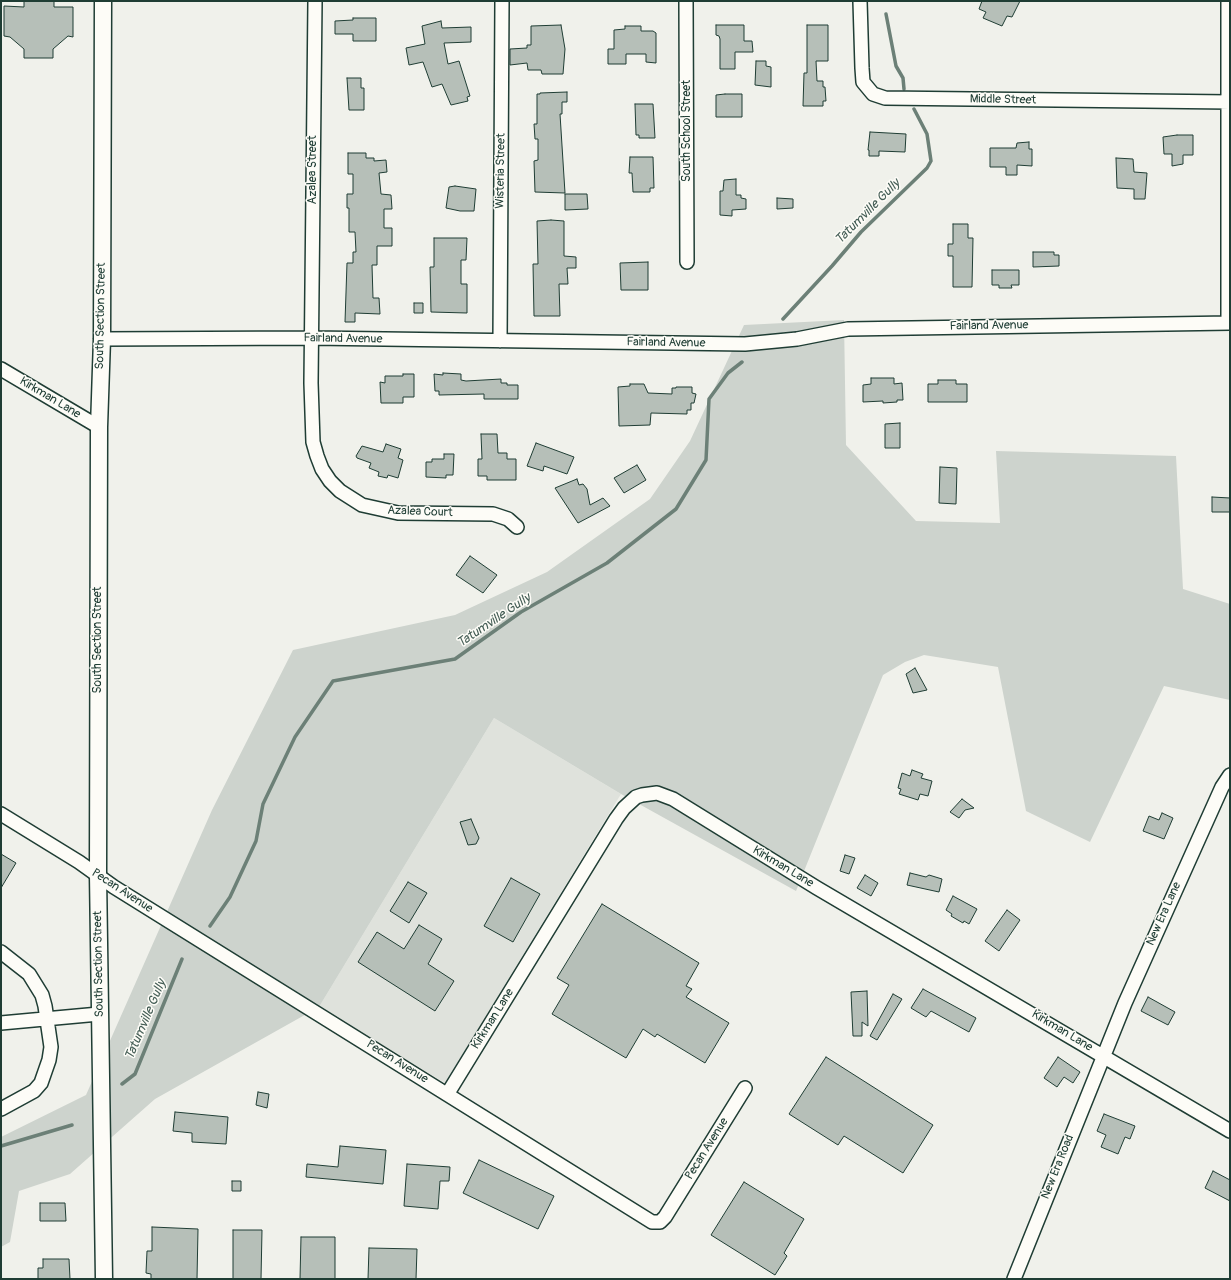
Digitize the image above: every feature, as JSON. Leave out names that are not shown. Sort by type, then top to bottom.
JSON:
[{"type":"street","name":"South Section Street","points":[[103,1],[102,339],[99,427],[98,876],[104,1279]]},
{"type":"street","name":"Azalea Street","points":[[312,338],[315,1]]},
{"type":"street","name":"Wisteria Street","points":[[500,341],[502,1]]},
{"type":"street","name":"South School Street","points":[[686,1],[687,262]]},
{"type":"street","name":"Middle Street","points":[[860,1],[862,68],[864,82],[873,94],[893,98],[1229,102]]},
{"type":"street","points":[[1228,1],[1229,323]]},
{"type":"street","name":"Fairland Avenue","points":[[102,339],[312,338],[745,344],[797,339],[848,329],[1229,323]]},
{"type":"street","name":"Azalea Court","points":[[312,338],[313,442],[322,469],[330,481],[340,491],[362,505],[377,509],[398,513],[493,514],[508,520],[517,527]]},
{"type":"street","name":"Kirkman Lane","points":[[1,368],[99,427]]},
{"type":"street","name":"New Era Lane","points":[[1102,1055],[1218,794],[1230,775]]},
{"type":"street","name":"Kirkman Lane","points":[[448,1093],[616,819],[624,808],[636,797],[649,793],[657,793],[673,799],[817,888],[1230,1131]]},
{"type":"street","name":"Pecan Avenue","points":[[1,814],[652,1222],[660,1222],[665,1217],[745,1088]]},
{"type":"street","points":[[1,952],[29,974],[42,995],[51,1047],[49,1060],[41,1083],[34,1091],[1,1109]]},
{"type":"street","points":[[1,1023],[99,1014]]},
{"type":"street","name":"New Era Road","points":[[1014,1279],[1102,1055]]},
{"type":"shaded area","points":[[844,320],[846,445],[916,521],[1000,523],[996,451],[1176,456],[1183,589],[1230,604],[1230,700],[1164,686],[1090,842],[1026,811],[998,667],[924,655],[905,662],[883,675],[796,891],[621,794],[494,718],[319,1007],[155,1099],[70,1174],[19,1191],[10,1242],[1,1247],[1,1137],[86,1095],[212,810],[293,650],[455,615],[547,572],[650,499],[690,441],[744,325]]},
{"type":"shaded area","points":[[494,718],[621,794],[445,1083],[319,1007]]},
{"type":"building","points":[[24,1],[54,1],[54,7],[73,7],[73,37],[68,36],[53,49],[53,58],[24,58],[24,49],[10,37],[4,36],[4,6],[24,7]]},
{"type":"building","points":[[982,1],[1020,1],[1012,17],[1007,16],[1002,26],[983,18],[986,12],[979,9]]},
{"type":"building","points":[[353,18],[376,18],[376,41],[353,41],[353,34],[335,34],[335,21],[353,20]]},
{"type":"building","points":[[441,21],[442,28],[471,27],[471,42],[444,43],[448,64],[459,61],[470,96],[467,97],[468,101],[451,105],[442,84],[432,87],[423,62],[409,65],[406,48],[425,44],[422,26]]},
{"type":"building","points":[[561,25],[565,49],[563,74],[542,74],[541,70],[528,70],[527,63],[510,65],[510,49],[527,48],[527,45],[531,45],[531,26]]},
{"type":"building","points":[[716,25],[744,25],[744,41],[752,41],[753,52],[735,52],[735,69],[720,69],[720,39],[719,36],[716,35]]},
{"type":"building","points":[[807,25],[828,25],[828,61],[816,61],[817,81],[823,81],[823,87],[825,87],[826,101],[823,101],[823,106],[803,106],[804,73],[807,73]]},
{"type":"building","points":[[625,26],[641,26],[641,31],[653,31],[656,33],[656,63],[646,62],[646,54],[626,54],[626,64],[608,64],[608,49],[614,49],[614,30],[625,29]]},
{"type":"building","points":[[756,61],[766,61],[766,66],[771,67],[771,87],[755,85]]},
{"type":"building","points":[[347,78],[361,78],[361,88],[364,88],[364,110],[349,110]]},
{"type":"building","points":[[567,92],[567,102],[562,102],[562,114],[560,114],[565,193],[535,192],[534,161],[538,160],[538,139],[535,139],[534,124],[537,124],[537,94]]},
{"type":"building","points":[[742,94],[742,117],[716,117],[716,95]]},
{"type":"building","points":[[635,104],[653,104],[655,138],[639,138],[639,135],[636,135]]},
{"type":"building","points":[[870,132],[906,134],[905,152],[879,151],[879,156],[869,156],[868,150]]},
{"type":"building","points":[[1193,135],[1193,155],[1183,155],[1183,164],[1172,166],[1172,154],[1164,154],[1163,137]]},
{"type":"building","points":[[1029,142],[1029,149],[1032,149],[1032,166],[1017,165],[1017,175],[1006,175],[1006,167],[990,167],[990,148],[1016,148],[1017,143]]},
{"type":"building","points":[[348,153],[366,153],[366,158],[374,158],[374,161],[386,160],[387,172],[379,173],[381,194],[391,195],[392,209],[384,209],[384,228],[392,228],[392,246],[377,246],[377,265],[372,265],[373,298],[379,298],[380,314],[355,313],[355,322],[345,322],[347,263],[353,263],[353,252],[356,252],[355,232],[349,232],[349,208],[347,208],[347,194],[353,194],[353,174],[348,174]]},
{"type":"building","points":[[630,157],[653,157],[654,188],[650,188],[650,192],[633,192],[632,173],[629,173]]},
{"type":"building","points":[[1116,158],[1133,159],[1134,172],[1147,173],[1145,199],[1134,199],[1134,189],[1117,188]]},
{"type":"building","points":[[736,179],[736,195],[741,195],[741,198],[746,199],[746,209],[732,210],[732,216],[720,215],[720,191],[723,191],[724,180]]},
{"type":"building","points":[[455,186],[476,189],[474,211],[460,211],[446,208],[449,187]]},
{"type":"building","points":[[565,194],[587,194],[588,209],[565,210]]},
{"type":"building","points":[[777,198],[793,199],[793,208],[777,209]]},
{"type":"building","points":[[537,221],[564,221],[564,256],[576,257],[576,268],[567,268],[568,284],[559,284],[560,316],[534,316],[533,264],[538,264]]},
{"type":"building","points":[[953,224],[968,224],[968,238],[973,238],[972,287],[953,287],[953,256],[948,256],[948,244],[953,244]]},
{"type":"building","points":[[434,238],[467,238],[466,260],[461,260],[461,284],[467,284],[467,313],[431,312],[430,267],[434,267]]},
{"type":"building","points":[[1033,252],[1054,252],[1054,255],[1059,255],[1059,266],[1033,267]]},
{"type":"building","points":[[648,262],[648,290],[621,290],[620,263]]},
{"type":"building","points":[[992,270],[1019,270],[1019,285],[1011,285],[1012,288],[999,288],[999,285],[992,285]]},
{"type":"building","points":[[414,303],[423,303],[423,313],[414,313]]},
{"type":"building","points":[[443,373],[461,374],[461,380],[466,381],[501,379],[501,383],[507,383],[507,385],[518,385],[518,399],[484,399],[484,394],[439,395],[439,391],[435,391],[434,374],[443,375]]},
{"type":"building","points":[[403,374],[414,374],[414,397],[403,397],[403,403],[381,403],[380,382],[385,383],[385,376],[403,376]]},
{"type":"building","points":[[871,378],[894,378],[894,384],[902,383],[903,400],[883,403],[883,401],[863,402],[863,385],[871,384]]},
{"type":"building","points":[[938,380],[956,380],[956,384],[967,384],[967,402],[928,402],[928,384],[938,384]]},
{"type":"building","points":[[630,384],[644,384],[648,393],[672,394],[672,388],[692,387],[692,393],[696,394],[694,403],[691,403],[691,410],[687,410],[687,414],[651,413],[650,425],[619,426],[618,387],[630,386]]},
{"type":"building","points":[[900,423],[900,448],[885,448],[885,424]]},
{"type":"building","points":[[481,434],[497,434],[498,453],[507,453],[507,459],[516,459],[516,480],[487,480],[487,476],[478,476],[478,459],[482,459]]},
{"type":"building","points":[[536,443],[574,457],[567,474],[544,466],[543,471],[527,466]]},
{"type":"building","points":[[386,444],[401,449],[398,458],[403,460],[398,478],[388,475],[387,478],[378,476],[379,472],[369,468],[371,463],[357,458],[356,456],[362,446],[383,452]]},
{"type":"building","points":[[444,454],[454,454],[453,475],[446,475],[446,478],[426,477],[426,462],[432,462],[432,459],[444,459]]},
{"type":"building","points":[[637,465],[646,480],[624,493],[614,478]]},
{"type":"building","points":[[940,467],[957,468],[956,504],[939,503]]},
{"type":"building","points":[[577,479],[579,485],[583,484],[587,489],[590,505],[603,498],[610,506],[578,523],[555,488]]},
{"type":"building","points":[[1212,497],[1230,498],[1230,512],[1212,512]]},
{"type":"building","points":[[470,556],[497,575],[483,593],[456,575]]},
{"type":"building","points":[[915,668],[927,690],[913,693],[906,674]]},
{"type":"building","points":[[912,770],[923,774],[921,778],[932,781],[928,796],[920,794],[918,800],[899,794],[901,789],[898,788],[902,773],[910,776]]},
{"type":"building","points":[[962,799],[974,808],[965,810],[959,818],[950,812]]},
{"type":"building","points":[[1162,813],[1173,818],[1164,839],[1143,831],[1149,816],[1159,820]]},
{"type":"building","points":[[471,819],[479,838],[476,844],[468,845],[460,822]]},
{"type":"building","points":[[1,854],[16,863],[1,888]]},
{"type":"building","points":[[845,855],[855,858],[849,874],[840,871]]},
{"type":"building","points":[[910,873],[926,877],[929,875],[942,879],[939,892],[907,885]]},
{"type":"building","points":[[865,875],[878,883],[871,896],[857,888]]},
{"type":"building","points":[[511,878],[540,894],[513,942],[484,926]]},
{"type":"building","points":[[408,882],[427,893],[409,923],[390,911]]},
{"type":"building","points":[[953,896],[977,909],[969,924],[964,921],[963,923],[951,916],[952,914],[946,910]]},
{"type":"building","points":[[602,904],[699,963],[686,986],[692,989],[686,997],[729,1023],[705,1063],[657,1034],[655,1037],[643,1029],[626,1058],[552,1014],[569,985],[557,978]]},
{"type":"building","points":[[1007,910],[1020,920],[999,951],[985,941]]},
{"type":"building","points":[[419,925],[442,939],[428,964],[454,981],[435,1011],[358,962],[377,932],[404,949]]},
{"type":"building","points":[[923,989],[976,1018],[969,1032],[931,1011],[926,1017],[911,1008]]},
{"type":"building","points":[[867,991],[868,1026],[862,1022],[862,1036],[853,1036],[851,992]]},
{"type":"building","points":[[893,994],[902,999],[877,1040],[870,1036]]},
{"type":"building","points":[[1148,997],[1175,1012],[1168,1025],[1141,1011]]},
{"type":"building","points":[[826,1057],[933,1125],[903,1173],[844,1136],[838,1145],[789,1114]]},
{"type":"building","points":[[1058,1057],[1080,1072],[1073,1083],[1064,1077],[1057,1087],[1044,1078]]},
{"type":"building","points":[[258,1092],[269,1094],[267,1108],[256,1105]]},
{"type":"building","points":[[175,1112],[228,1117],[226,1144],[192,1142],[192,1133],[173,1131]]},
{"type":"building","points":[[1104,1114],[1135,1126],[1130,1139],[1125,1137],[1118,1154],[1101,1147],[1106,1135],[1097,1131]]},
{"type":"building","points":[[340,1146],[386,1150],[383,1184],[306,1177],[307,1164],[338,1167]]},
{"type":"building","points":[[479,1160],[554,1196],[538,1229],[463,1193]]},
{"type":"building","points":[[407,1164],[450,1167],[449,1181],[440,1181],[438,1209],[404,1206]]},
{"type":"building","points":[[1213,1171],[1230,1180],[1230,1201],[1205,1188]]},
{"type":"building","points":[[232,1181],[241,1181],[241,1191],[232,1191]]},
{"type":"building","points":[[744,1182],[804,1219],[784,1253],[787,1256],[775,1275],[711,1235]]},
{"type":"building","points":[[40,1203],[65,1203],[66,1221],[40,1221]]},
{"type":"building","points":[[152,1227],[198,1229],[197,1279],[151,1279],[151,1274],[146,1273],[147,1251],[152,1251]]},
{"type":"building","points":[[233,1230],[262,1230],[261,1279],[233,1279]]},
{"type":"building","points":[[301,1237],[335,1237],[335,1279],[300,1279]]},
{"type":"building","points":[[369,1248],[417,1249],[416,1279],[368,1279]]},
{"type":"building","points":[[43,1259],[69,1259],[70,1279],[38,1279],[38,1268],[43,1268]]},
{"type":"waterway","name":"Tatumville Gully","points":[[886,14],[896,66],[903,78],[904,89]]},
{"type":"waterway","name":"Tatumville Gully","points":[[783,319],[861,232],[927,168],[931,161],[927,134],[914,109]]},
{"type":"waterway","name":"Tatumville Gully","points":[[210,926],[230,897],[256,841],[263,804],[295,737],[333,681],[455,659],[521,612],[607,563],[676,509],[706,460],[709,399],[728,373],[742,362]]},
{"type":"waterway","name":"Tatumville Gully","points":[[122,1084],[135,1074],[182,959]]},
{"type":"waterway","name":"Tatumville Gully","points":[[1,1146],[72,1125]]}]
